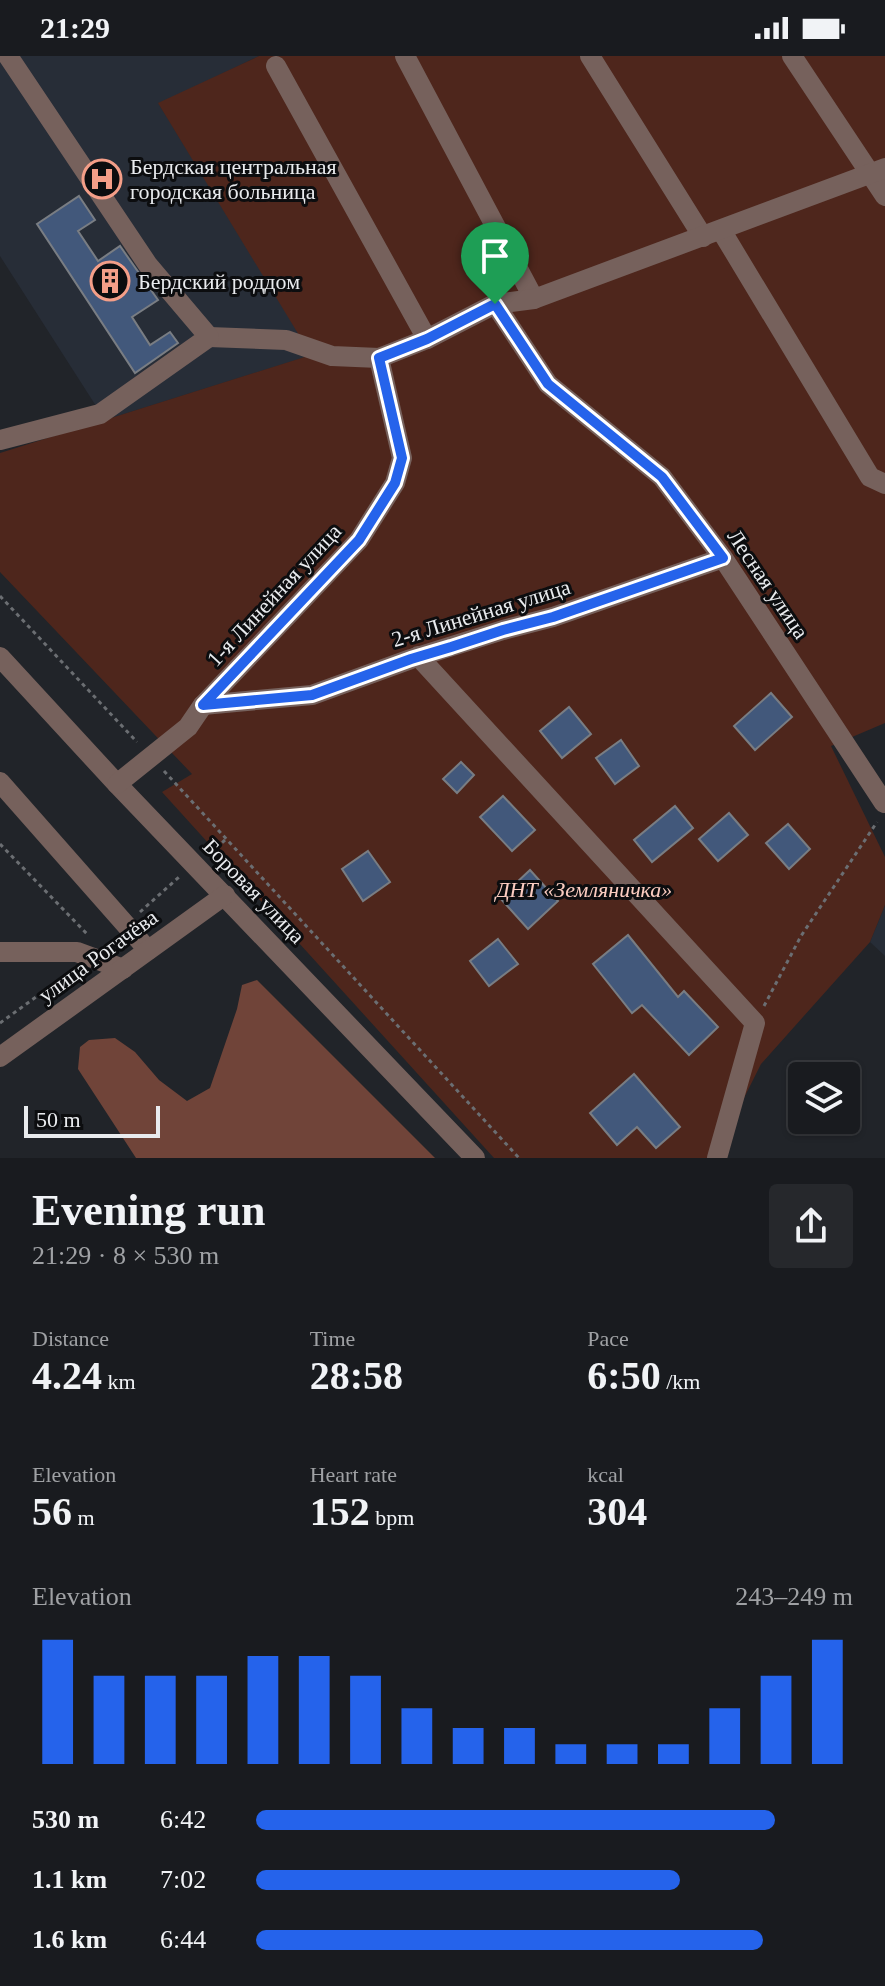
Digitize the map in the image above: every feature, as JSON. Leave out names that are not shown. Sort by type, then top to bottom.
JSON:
[{"type":"street","points":[[8,56],[148,265],[209,337]]},
{"type":"street","points":[[405,56],[534,299]]},
{"type":"street","points":[[590,56],[712,234],[870,477],[885,484]]},
{"type":"street","points":[[792,56],[877,170],[885,196]]},
{"type":"street","points":[[276,66],[427,339]]},
{"type":"street","points":[[0,440],[100,414],[209,337],[286,340],[332,356],[379,358],[427,339],[495,304],[534,299],[877,170]]},
{"type":"street","name":"Лесная улица","points":[[495,304],[548,384],[662,477],[723,558],[884,803]]},
{"type":"street","name":"1-я Линейная улица","points":[[117,784],[188,727],[203,705],[359,540],[395,483],[402,458],[379,358]]},
{"type":"street","name":"2-я Линейная улица","points":[[203,705],[312,695],[418,656],[553,617],[723,558]]},
{"type":"street","points":[[418,656],[755,1023],[717,1158]]},
{"type":"street","name":"Боровая улица","points":[[0,657],[117,784],[475,1158]]},
{"type":"street","points":[[0,782],[148,950]]},
{"type":"street","name":"улица Рогачёва","points":[[0,1057],[225,895]]},
{"type":"street","points":[[0,952],[77,952],[123,969]]},
{"type":"path","points":[[0,596],[519,1158]]},
{"type":"path","points":[[755,1023],[801,936],[878,821],[884,803]]},
{"type":"path","points":[[127,926],[174,880],[225,840]]},
{"type":"shaded area","name":"Бердская центральная городская больница","points":[[0,56],[259,56],[159,104],[312,355],[105,420],[0,256]]},
{"type":"shaded area","points":[[885,905],[885,956],[870,942]]},
{"type":"shaded area","points":[[257,980],[435,1158],[136,1158],[78,1069],[80,1047],[89,1040],[115,1038],[135,1052],[159,1080],[187,1101],[210,1088],[242,985]]},
{"type":"green space","name":"ДНТ «Земляничка»","points":[[259,56],[885,56],[885,723],[831,746],[885,857],[885,905],[870,942],[761,1064],[714,1158],[494,1158],[162,792],[192,774],[0,572],[0,453],[311,355],[158,103]]},
{"type":"building","name":"Бердский роддом","points":[[79,196],[95,220],[78,231],[98,261],[120,246],[158,300],[132,317],[150,345],[170,332],[178,343],[135,373],[37,224]]},
{"type":"building","points":[[771,693],[792,717],[755,750],[734,726]]},
{"type":"building","points":[[569,707],[591,734],[562,758],[540,731]]},
{"type":"building","points":[[621,740],[639,766],[615,784],[596,758]]},
{"type":"building","points":[[461,762],[474,775],[457,793],[443,779]]},
{"type":"building","points":[[503,796],[535,830],[512,851],[480,817]]},
{"type":"building","points":[[675,806],[693,828],[652,862],[634,840]]},
{"type":"building","points":[[729,813],[748,835],[718,861],[699,839]]},
{"type":"building","points":[[788,824],[810,849],[789,869],[766,843]]},
{"type":"building","points":[[368,851],[390,882],[363,901],[342,869]]},
{"type":"building","points":[[530,870],[558,901],[528,929],[500,898]]},
{"type":"building","points":[[628,935],[678,997],[684,991],[718,1027],[689,1055],[642,1005],[632,1013],[593,964]]},
{"type":"building","points":[[498,939],[518,964],[489,986],[470,961]]},
{"type":"building","points":[[634,1074],[680,1127],[656,1148],[637,1127],[617,1145],[590,1113]]},
{"type":"place","name":"Бердская центральная городская больница","points":[[102,179]]},
{"type":"place","name":"Бердский роддом","points":[[110,281]]},
{"type":"route","points":[[495,304],[548,384],[662,477],[723,558],[553,617],[411,659],[312,695],[203,705],[359,540],[395,483],[402,458],[379,358],[427,339],[495,304]]}]
